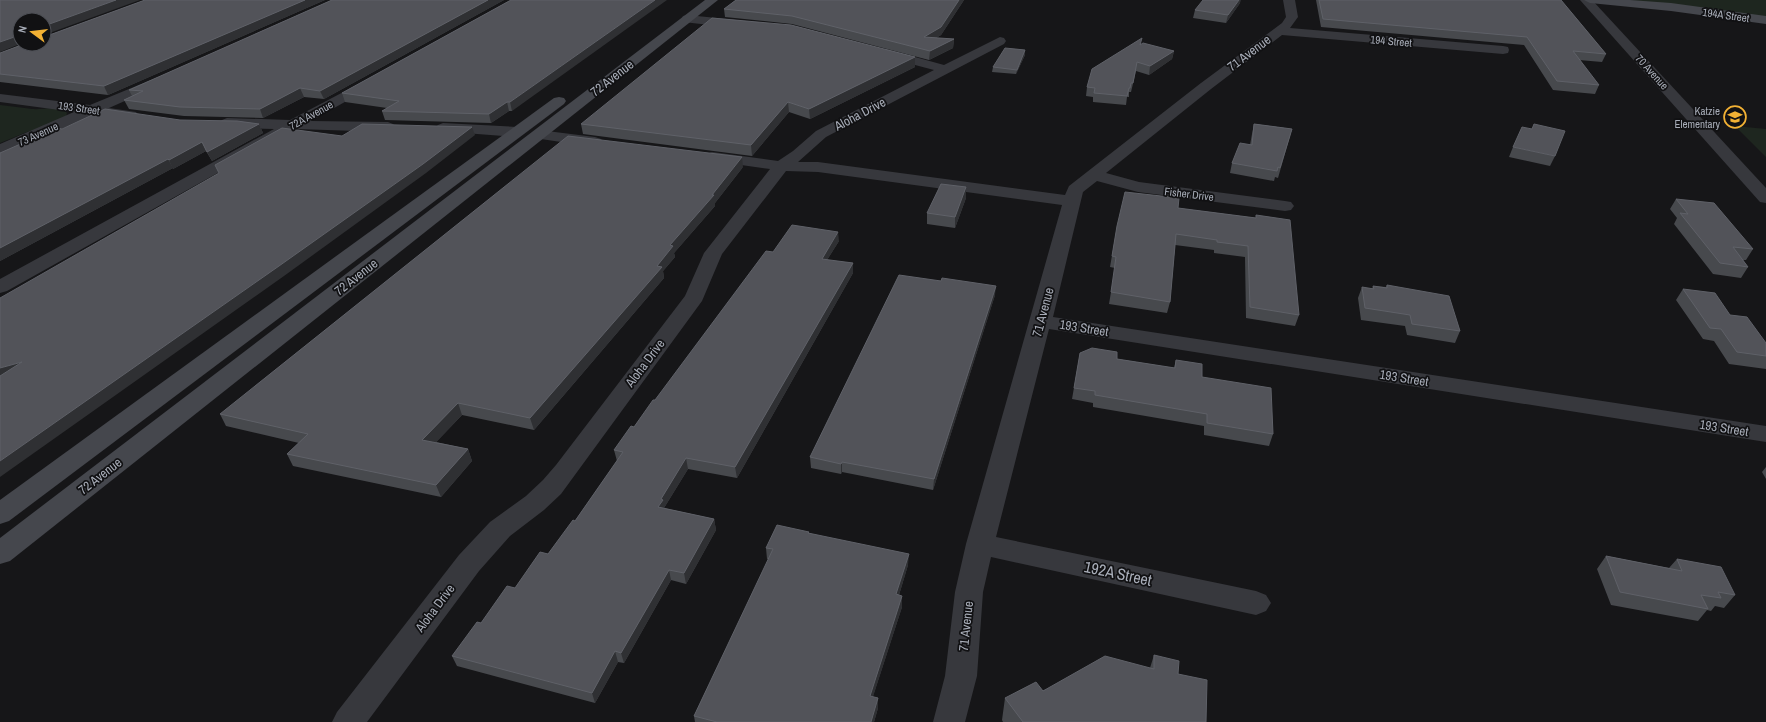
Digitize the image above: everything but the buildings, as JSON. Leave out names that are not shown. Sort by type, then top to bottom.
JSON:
[{"type":"main road","name":"72 Avenue","points":[[608,64],[695,0]]},
{"type":"main road","name":"72 Avenue","points":[[0,554],[712,0]]},
{"type":"main road","name":"194A Street","points":[[1590,0],[1671,7],[1766,20]]},
{"type":"main road","points":[[539,135],[538,126],[612,70],[621,55]]},
{"type":"main road","name":"72 Avenue","points":[[0,514],[571,92]]},
{"type":"main road","points":[[374,262],[409,225],[519,140],[517,132]]},
{"type":"street","name":"71 Avenue","points":[[949,722],[961,676],[969,592],[980,544],[1075,190],[1291,21],[1292,17],[1289,0]]},
{"type":"street","name":"70 Avenue","points":[[1586,0],[1766,198]]},
{"type":"street","points":[[687,19],[749,25]]},
{"type":"street","name":"194 Street","points":[[1279,31],[1503,50]]},
{"type":"street","name":"Aloha Drive","points":[[348,722],[469,563],[500,529],[535,503],[552,487],[565,471],[695,297],[713,253],[781,166],[799,154],[806,146],[822,134],[1000,41]]},
{"type":"street","points":[[872,50],[945,70]]},
{"type":"street","name":"73 Avenue","points":[[0,150],[171,76]]},
{"type":"street","name":"72A Avenue","points":[[0,287],[380,76]]},
{"type":"street","name":"193 Street","points":[[0,98],[142,116]]},
{"type":"street","points":[[215,123],[405,127]]},
{"type":"street","points":[[428,127],[517,132]]},
{"type":"street","points":[[539,135],[609,144]]},
{"type":"street","points":[[695,155],[781,166],[818,167],[1072,201]]},
{"type":"street","name":"Fisher Drive","points":[[1094,175],[1138,187],[1285,206]]},
{"type":"street","name":"193 Street","points":[[1041,321],[1766,434]]},
{"type":"street","name":"192A Street","points":[[980,544],[1256,603]]},
{"type":"shaded area","points":[[1625,0],[1766,0],[1766,17]]},
{"type":"shaded area","points":[[0,105],[32,109],[55,108],[67,113],[66,116],[40,129],[27,132],[0,143]]},
{"type":"shaded area","points":[[1735,126],[1766,129],[1766,157]]},
{"type":"place","name":"Katzie Elementary","points":[[1735,117]]}]
